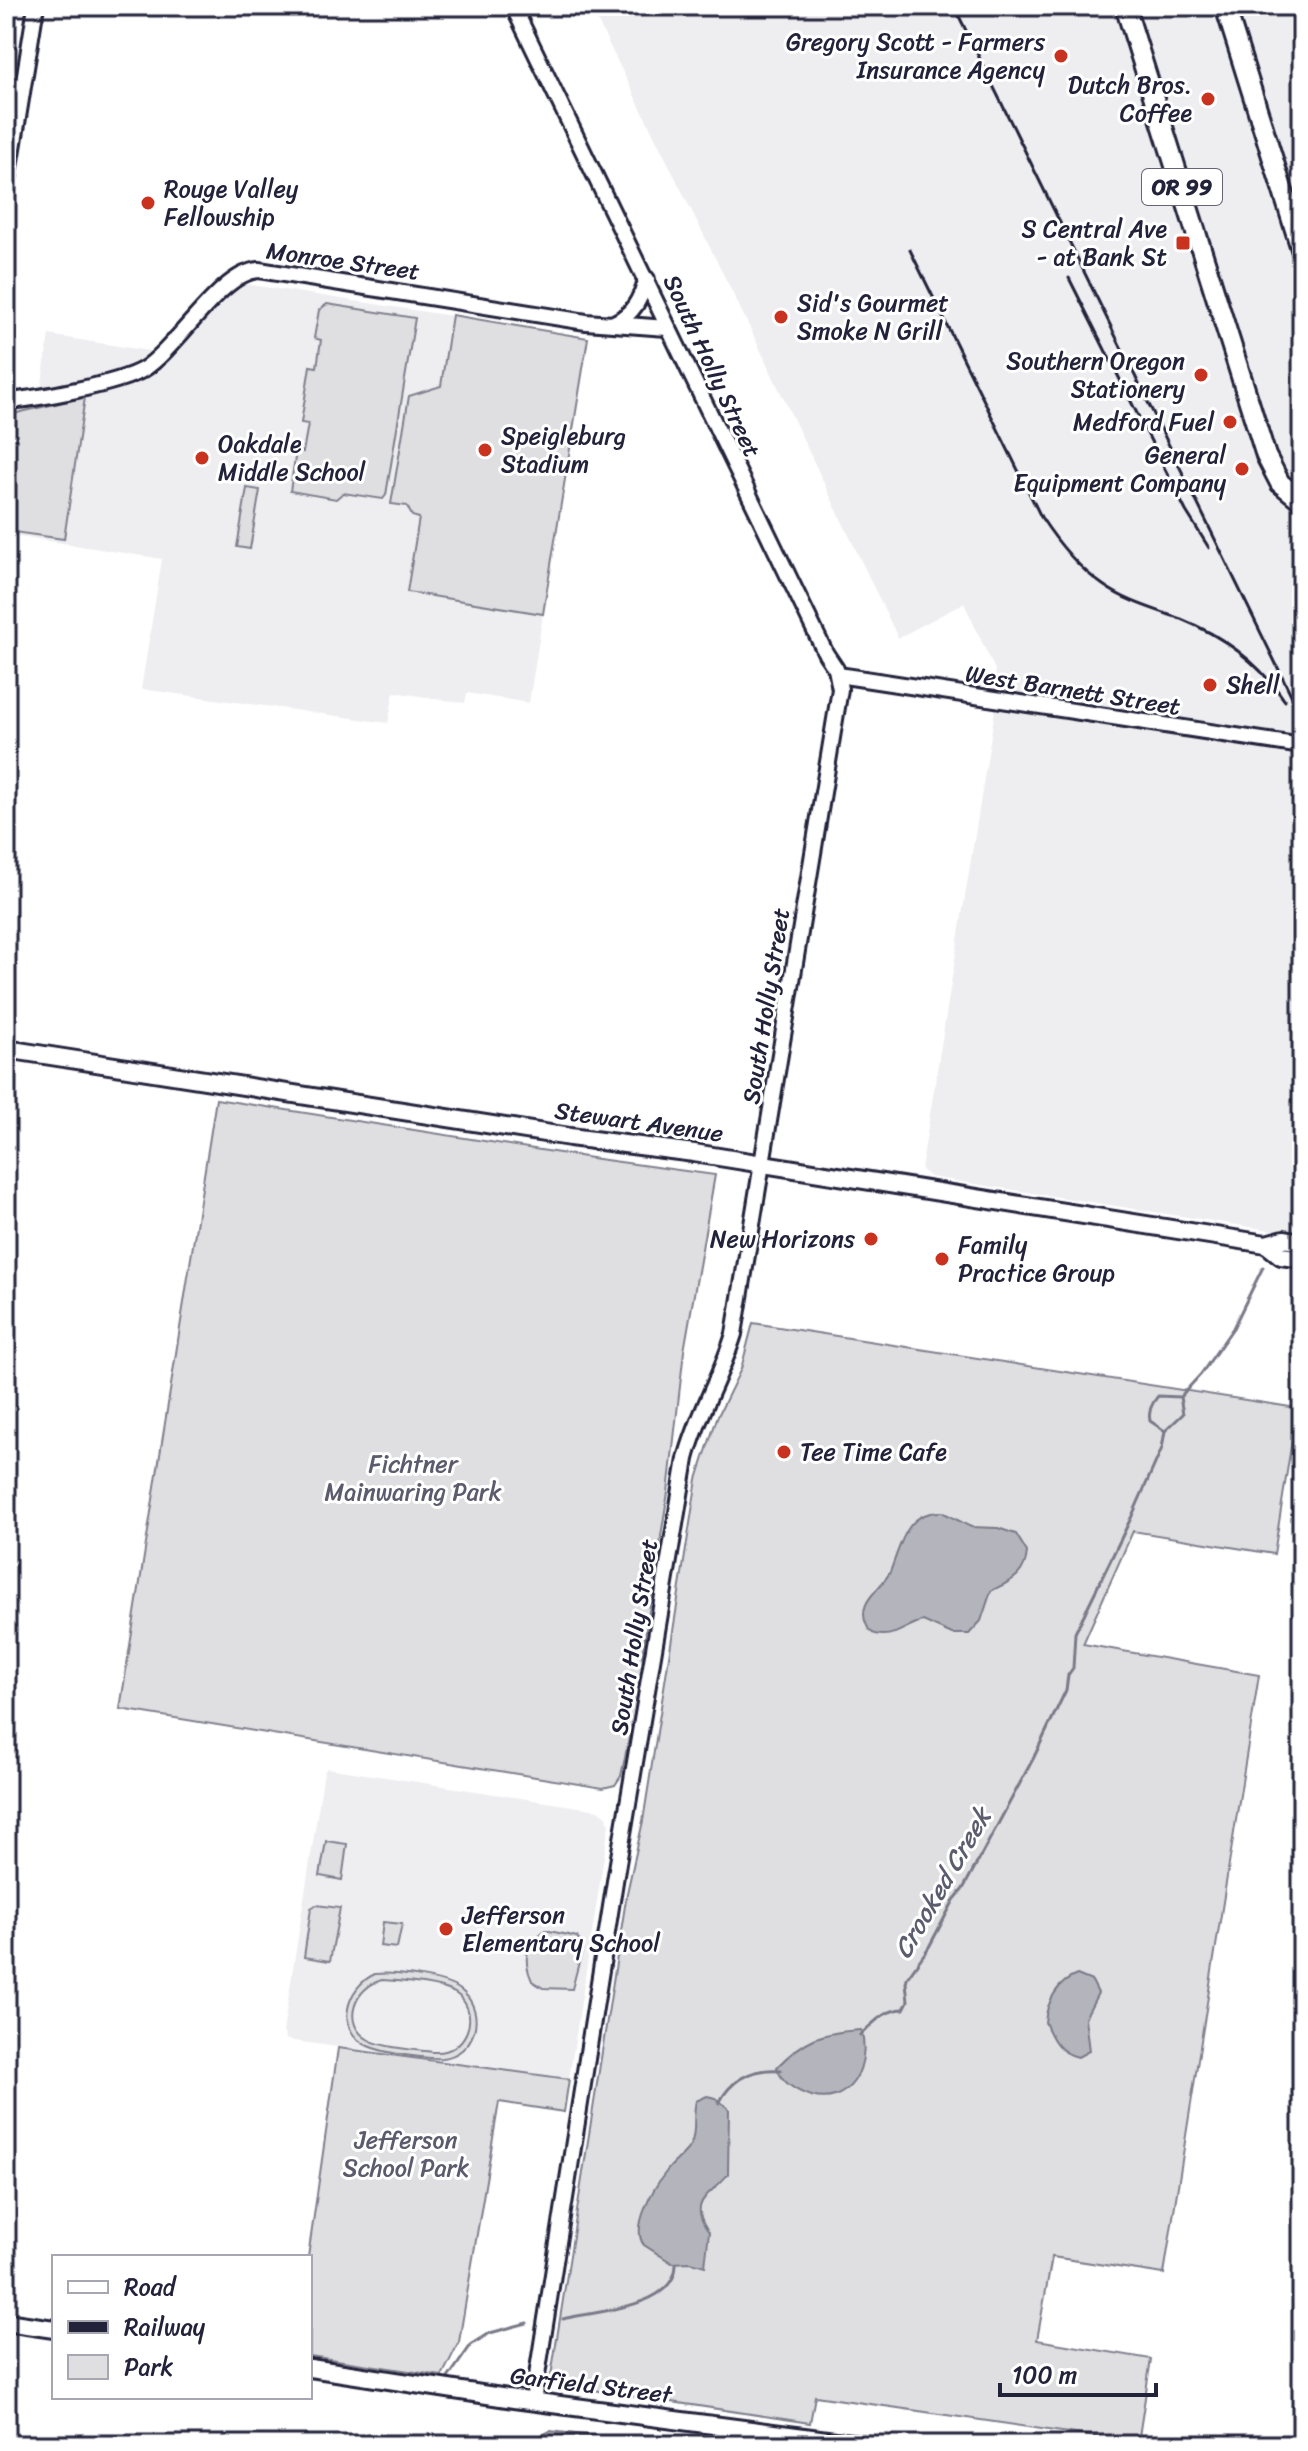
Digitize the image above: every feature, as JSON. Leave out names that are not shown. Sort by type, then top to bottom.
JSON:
[{"type":"main road","name":"OR 99","points":[[1125,6],[1266,456],[1280,483],[1302,501]]},
{"type":"main road","points":[[1225,6],[1302,252]]},
{"type":"main road","name":"Stewart Avenue","points":[[6,1049],[1266,1244],[1284,1239],[1302,1242]]},
{"type":"main road","name":"Stewart Avenue","points":[[1266,1244],[1281,1256],[1302,1259]]},
{"type":"main road","points":[[6,2322],[52,2329]]},
{"type":"main road","name":"Garfield Street","points":[[312,2368],[866,2445]]},
{"type":"street","points":[[6,192],[36,6]]},
{"type":"street","name":"South Holly Street","points":[[513,6],[838,675],[839,694],[734,1334],[727,1360],[694,1432],[686,1459],[616,1875],[533,2401]]},
{"type":"street","name":"Monroe Street","points":[[6,401],[118,380],[142,370],[157,360],[224,287],[249,270],[586,322],[667,328]]},
{"type":"street","points":[[614,323],[625,318],[637,305],[647,279]]},
{"type":"street","name":"West Barnett Street","points":[[838,675],[1302,746]]},
{"type":"shaded area","points":[[590,6],[1302,6],[1302,1235],[930,1177],[921,1170],[993,723],[997,694],[995,670],[964,603],[898,638],[748,324]]},
{"type":"shaded area","name":"Oakdale Middle School","points":[[245,284],[452,316],[440,386],[409,396],[391,503],[407,506],[419,518],[407,592],[543,614],[529,703],[467,693],[465,703],[394,692],[388,723],[141,689],[162,559],[6,534],[6,412],[14,413],[39,404],[49,335],[168,354],[224,294]]},
{"type":"shaded area","points":[[942,1512],[971,1527],[998,1528],[1016,1534],[1027,1552],[1020,1573],[991,1591],[981,1621],[969,1634],[952,1634],[923,1621],[892,1634],[873,1633],[867,1626],[864,1610],[890,1572],[906,1532],[920,1517]]},
{"type":"shaded area","name":"Jefferson Elementary School","points":[[327,1768],[598,1810],[607,1816],[609,1825],[569,2079],[287,2040],[283,2032]]},
{"type":"shaded area","points":[[1077,1975],[1092,1981],[1098,1993],[1085,2018],[1089,2051],[1078,2057],[1057,2044],[1045,2022],[1054,1994],[1064,1982]]},
{"type":"shaded area","points":[[861,2030],[864,2049],[860,2068],[851,2085],[835,2096],[818,2097],[800,2092],[780,2074],[777,2067],[814,2039]]},
{"type":"shaded area","points":[[707,2096],[716,2098],[729,2109],[728,2174],[700,2205],[700,2213],[709,2232],[705,2266],[691,2262],[672,2263],[644,2245],[640,2238],[642,2218],[661,2179],[691,2144],[696,2101]]},
{"type":"shaded area","points":[[550,2431],[704,2445],[565,2445],[544,2441],[542,2435]]},
{"type":"green space","points":[[327,304],[415,318],[383,499],[343,493],[336,499],[290,491],[296,451],[303,452],[308,424],[301,423],[310,366],[317,367],[321,340],[314,338],[319,310]]},
{"type":"green space","name":"Speigleburg Stadium","points":[[452,315],[588,338],[543,614],[407,592],[419,518],[412,516],[407,506],[391,504],[409,396],[441,386]]},
{"type":"green space","points":[[85,397],[64,539],[6,531],[6,413]]},
{"type":"green space","points":[[247,488],[260,490],[250,549],[237,547]]},
{"type":"green space","name":"Fichtner Mainwaring Park","points":[[216,1099],[715,1175],[684,1351],[668,1492],[642,1656],[645,1662],[621,1776],[615,1785],[603,1788],[120,1709]]},
{"type":"green space","points":[[753,1323],[1297,1408],[1274,1554],[1133,1531],[1083,1644],[1259,1675],[1164,2274],[1052,2257],[1037,2340],[1151,2359],[1138,2443],[815,2396],[810,2423],[567,2386],[558,2377],[551,2376],[627,1893],[643,1821],[697,1479],[717,1418],[741,1369]]},
{"type":"green space","points":[[326,1841],[347,1844],[342,1880],[320,1876]]},
{"type":"green space","points":[[316,1905],[340,1908],[330,1961],[304,1957],[311,1908]]},
{"type":"green space","points":[[383,1922],[402,1924],[397,1948],[380,1946]]},
{"type":"green space","points":[[545,1930],[577,1937],[583,1947],[572,1989],[543,1988],[532,1981],[527,1966],[528,1953]]},
{"type":"green space","points":[[375,1974],[395,1974],[447,1983],[464,1993],[471,2002],[476,2022],[474,2033],[462,2050],[442,2058],[405,2055],[368,2046],[357,2039],[348,2020],[351,1999],[365,1980]],"holes":[[[382,1980],[433,1986],[459,1996],[469,2013],[469,2023],[462,2040],[446,2051],[435,2052],[383,2045],[369,2040],[355,2025],[354,2007],[364,1990]]]},
{"type":"green space","name":"Jefferson School Park","points":[[338,2048],[569,2079],[564,2112],[499,2102],[459,2342],[442,2376],[312,2356],[312,2255],[308,2255]]},
{"type":"waterway","name":"Crooked Creek","points":[[860,2035],[885,2014],[904,2009],[908,2001],[907,1978],[963,1889],[1033,1759],[1066,1690],[1068,1675],[1073,1668],[1075,1633],[1132,1516],[1162,1448],[1165,1431],[1183,1414],[1180,1397],[1201,1374],[1233,1328],[1263,1267]]},
{"type":"waterway","name":"Crooked Creek","points":[[1165,1431],[1150,1421],[1152,1405],[1158,1396],[1180,1397]]},
{"type":"waterway","name":"Crooked Creek","points":[[719,2103],[730,2087],[744,2076],[781,2070]]},
{"type":"waterway","name":"Crooked Creek","points":[[563,2319],[613,2310],[649,2299],[672,2279],[676,2264]]},
{"type":"waterway","points":[[448,2378],[471,2345],[490,2333],[527,2323]]},
{"type":"railway","points":[[954,6],[1302,717]]},
{"type":"railway","points":[[910,250],[1041,517],[1061,545],[1076,562],[1112,591],[1197,626],[1239,652],[1264,675],[1285,701]]},
{"type":"railway","points":[[1069,278],[1186,511],[1209,548]]},
{"type":"place","name":"Gregory Scott - Farmers Insurance Agency","points":[[1061,56]]},
{"type":"place","name":"Dutch Bros. Coffee","points":[[1208,99]]},
{"type":"place","name":"Rouge Valley Fellowship","points":[[148,203]]},
{"type":"place","name":"S Central Ave - at Bank St","points":[[1183,243]]},
{"type":"place","name":"Sid's Gourmet Smoke N Grill","points":[[781,317]]},
{"type":"place","name":"Southern Oregon Stationery","points":[[1201,375]]},
{"type":"place","name":"Medford Fuel","points":[[1230,422]]},
{"type":"place","name":"Speigleburg Stadium","points":[[485,450]]},
{"type":"place","name":"Oakdale Middle School","points":[[202,458]]},
{"type":"place","name":"General Equipment Company","points":[[1242,469]]},
{"type":"place","name":"Shell","points":[[1210,685]]},
{"type":"place","name":"New Horizons","points":[[871,1239]]},
{"type":"place","name":"Family Practice Group","points":[[942,1259]]},
{"type":"place","name":"Tee Time Cafe","points":[[784,1452]]},
{"type":"place","name":"Jefferson Elementary School","points":[[446,1929]]}]
